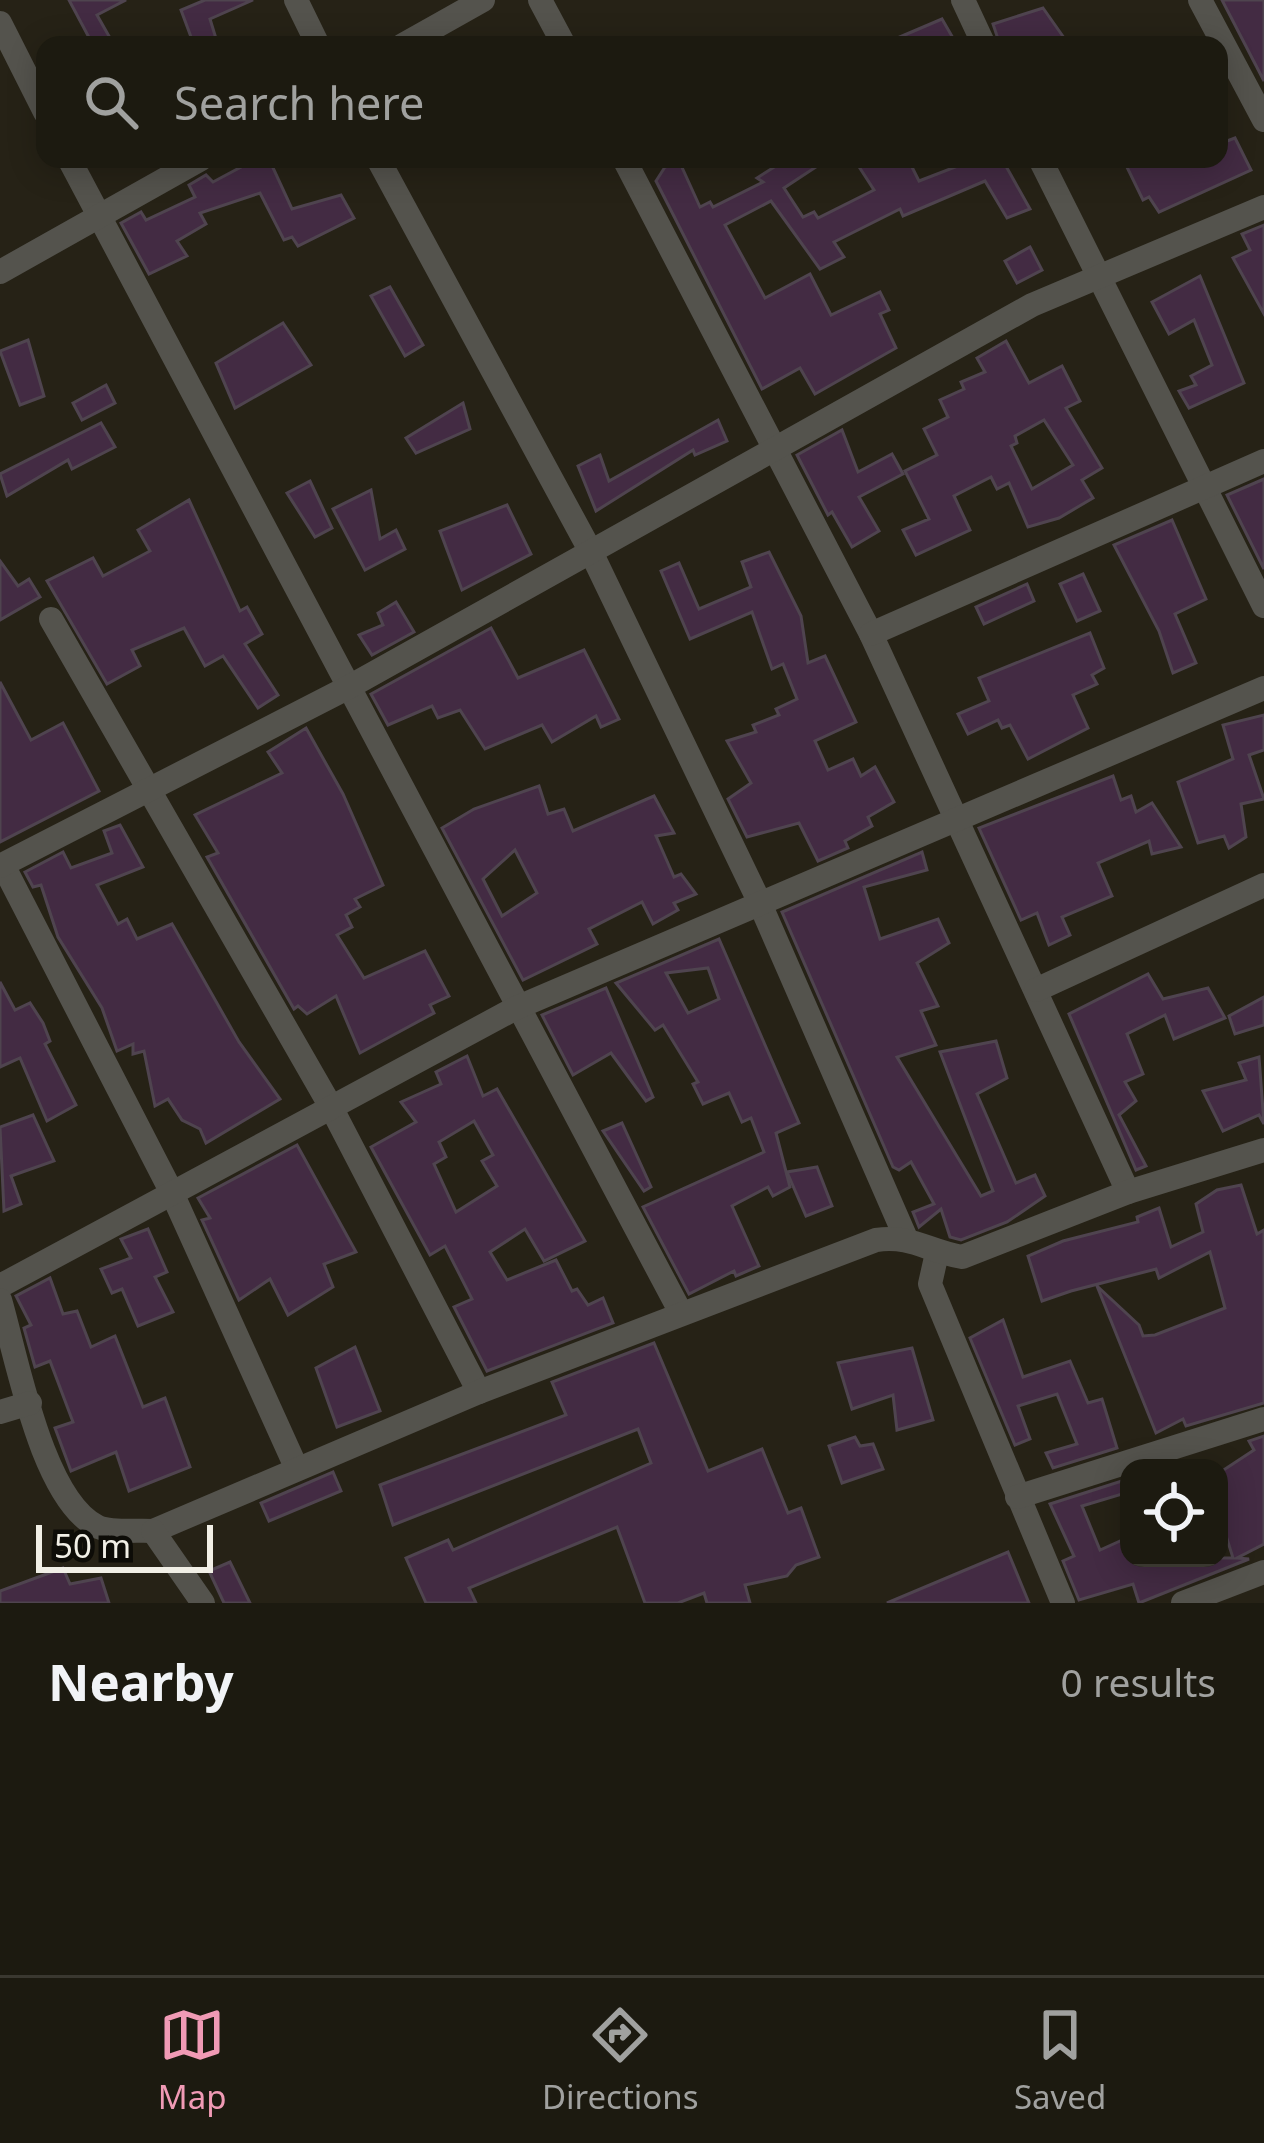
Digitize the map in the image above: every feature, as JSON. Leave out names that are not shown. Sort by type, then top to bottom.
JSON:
[{"type":"street","points":[[296,0],[314,36]]},
{"type":"street","points":[[419,36],[483,0]]},
{"type":"street","points":[[540,0],[559,36]]},
{"type":"street","points":[[963,0],[980,36]]},
{"type":"street","points":[[1200,0],[1219,36]]},
{"type":"street","points":[[0,23],[36,94]]},
{"type":"street","points":[[1228,52],[1264,120]]},
{"type":"street","points":[[74,168],[680,1312]]},
{"type":"street","points":[[0,272],[185,168]]},
{"type":"street","points":[[383,168],[591,552],[758,899],[905,1236]]},
{"type":"street","points":[[629,168],[871,634],[1128,1192]]},
{"type":"street","points":[[1044,168],[1264,606]]},
{"type":"street","points":[[296,1467],[172,1193],[2,865],[349,687],[1097,273],[1264,207]]},
{"type":"street","points":[[871,634],[1264,461]]},
{"type":"street","points":[[52,619],[331,1107],[479,1391]]},
{"type":"street","points":[[0,1286],[517,1008],[758,899],[1264,688]]},
{"type":"street","points":[[1036,991],[1264,884]]},
{"type":"street","points":[[0,1300],[30,1403],[67,1503],[100,1528],[153,1531],[479,1391],[876,1240],[905,1236],[937,1252],[962,1257],[1128,1192],[1264,1150]]},
{"type":"street","points":[[937,1252],[930,1284],[1063,1603]]},
{"type":"street","points":[[0,1412],[30,1403]]},
{"type":"street","points":[[1017,1497],[1264,1419]]},
{"type":"street","points":[[153,1531],[203,1603]]},
{"type":"street","points":[[1183,1603],[1264,1572]]},
{"type":"building","points":[[69,0],[126,0],[97,15],[109,36],[88,36]]},
{"type":"building","points":[[205,0],[253,0],[210,19],[215,36],[191,36],[181,10]]},
{"type":"building","points":[[1222,0],[1264,0],[1264,81]]},
{"type":"building","points":[[1043,8],[1063,36],[997,36],[993,24]]},
{"type":"building","points":[[942,19],[952,36],[902,36]]},
{"type":"building","points":[[1235,138],[1251,170],[1159,212],[1149,197],[1143,200],[1127,168],[1228,168],[1228,141]]},
{"type":"building","points":[[239,168],[273,168],[292,209],[341,195],[354,218],[298,246],[292,237],[284,240],[260,193],[200,213],[206,224],[177,241],[187,256],[149,274],[121,223],[141,212],[146,220],[195,197],[189,185],[206,175],[213,182]]},
{"type":"building","points":[[664,168],[682,168],[700,207],[710,202],[713,207],[763,182],[757,178],[773,168],[814,168],[784,188],[803,217],[814,212],[818,218],[874,190],[860,168],[912,168],[919,181],[953,168],[1007,168],[1030,209],[1007,218],[985,181],[903,216],[900,209],[834,242],[844,257],[820,269],[771,201],[725,225],[765,298],[810,274],[831,315],[880,292],[889,310],[880,314],[896,348],[815,394],[800,368],[762,389],[656,181]]},
{"type":"building","points":[[1264,225],[1264,314],[1233,258],[1250,250],[1242,234]]},
{"type":"building","points":[[1030,247],[1042,270],[1017,283],[1005,261]]},
{"type":"building","points":[[1200,276],[1244,383],[1189,408],[1179,391],[1196,385],[1191,376],[1212,365],[1194,320],[1169,334],[1152,302]]},
{"type":"building","points":[[390,287],[423,345],[405,356],[371,296]]},
{"type":"building","points":[[283,323],[311,365],[235,408],[216,363]]},
{"type":"building","points":[[28,340],[44,396],[20,405],[0,351]]},
{"type":"building","points":[[1006,341],[1029,383],[1062,366],[1080,401],[1066,408],[1102,468],[1082,480],[1093,498],[1059,518],[1028,527],[1009,483],[997,489],[991,477],[954,496],[970,530],[916,555],[903,530],[929,519],[905,471],[937,455],[924,429],[948,417],[940,400],[964,389],[961,382],[985,372],[977,358]],"holes":[[[1044,420],[1073,465],[1032,489],[1011,446],[1017,443],[1015,436]]]},
{"type":"building","points":[[106,385],[115,403],[82,420],[73,403]]},
{"type":"building","points":[[463,403],[470,429],[416,453],[406,438]]},
{"type":"building","points":[[718,420],[727,441],[695,455],[693,450],[596,511],[578,466],[600,455],[609,481]]},
{"type":"building","points":[[101,423],[115,447],[72,469],[68,460],[7,496],[0,474]]},
{"type":"building","points":[[842,430],[858,472],[892,454],[903,474],[859,497],[879,531],[852,547],[832,512],[828,515],[797,455]]},
{"type":"building","points":[[1264,479],[1264,569],[1227,495]]},
{"type":"building","points":[[310,481],[332,528],[315,537],[287,493]]},
{"type":"building","points":[[371,490],[380,539],[396,530],[405,549],[365,570],[333,509]]},
{"type":"building","points":[[189,500],[240,611],[247,607],[262,634],[245,644],[278,695],[258,708],[223,656],[205,666],[184,628],[132,650],[140,666],[107,684],[47,581],[93,558],[103,576],[150,551],[138,530]]},
{"type":"building","points":[[507,505],[531,554],[462,590],[440,531]]},
{"type":"building","points":[[1172,520],[1206,599],[1175,614],[1196,663],[1173,673],[1159,631],[1114,545]]},
{"type":"building","points":[[769,552],[801,616],[808,663],[825,656],[856,722],[815,741],[828,770],[853,759],[861,776],[875,767],[894,802],[868,817],[872,826],[845,841],[848,848],[818,861],[799,823],[747,837],[728,799],[751,783],[727,741],[756,732],[753,725],[779,715],[776,709],[797,699],[783,664],[772,669],[752,612],[690,639],[661,571],[679,563],[699,609],[751,587],[742,562]]},
{"type":"building","points":[[0,561],[18,586],[29,579],[40,597],[0,620]]},
{"type":"building","points":[[1083,574],[1100,611],[1077,621],[1060,584]]},
{"type":"building","points":[[1027,584],[1034,601],[984,624],[976,607]]},
{"type":"building","points":[[396,602],[414,632],[372,655],[359,635],[383,625],[378,613]]},
{"type":"building","points":[[491,628],[518,678],[584,650],[619,719],[601,727],[596,716],[552,742],[542,725],[485,749],[460,710],[438,718],[432,706],[388,725],[371,694]]},
{"type":"building","points":[[1090,633],[1104,668],[1092,675],[1097,684],[1073,695],[1088,728],[1028,759],[1010,725],[1002,728],[998,720],[968,734],[958,714],[989,701],[979,678]]},
{"type":"building","points":[[0,682],[31,740],[63,723],[99,791],[0,842]]},
{"type":"building","points":[[1264,715],[1264,750],[1249,755],[1264,799],[1241,804],[1246,837],[1229,848],[1224,836],[1198,843],[1178,782],[1233,759],[1223,725]]},
{"type":"building","points":[[306,728],[343,794],[383,885],[355,899],[360,907],[346,915],[352,927],[337,935],[364,978],[425,951],[449,996],[430,1005],[434,1013],[360,1053],[336,996],[307,1014],[298,1006],[294,1009],[207,857],[218,853],[195,815],[282,773],[268,752]]},
{"type":"building","points":[[1113,776],[1121,800],[1131,796],[1136,812],[1152,803],[1181,847],[1152,854],[1149,841],[1098,863],[1112,896],[1062,917],[1070,935],[1049,945],[1037,913],[1021,920],[979,828]]},
{"type":"building","points":[[539,786],[548,814],[564,809],[573,831],[654,796],[674,833],[656,836],[674,877],[681,874],[696,894],[674,903],[678,910],[653,924],[642,902],[589,929],[597,944],[523,980],[442,828],[474,809]],"holes":[[[515,850],[537,893],[502,916],[483,879]]]},
{"type":"building","points":[[120,825],[143,867],[97,885],[118,924],[127,919],[137,939],[172,924],[239,1042],[280,1099],[206,1143],[200,1129],[182,1120],[168,1099],[155,1106],[144,1051],[133,1054],[133,1044],[117,1051],[102,1008],[58,937],[41,885],[33,887],[25,872],[63,852],[71,868],[112,853],[104,831]]},
{"type":"building","points":[[922,852],[927,870],[864,887],[880,939],[938,919],[949,943],[917,963],[938,1006],[921,1011],[936,1045],[897,1057],[981,1196],[993,1191],[940,1052],[996,1041],[1007,1078],[977,1094],[1016,1183],[1035,1175],[1045,1196],[1007,1222],[961,1240],[950,1237],[941,1209],[919,1227],[913,1212],[934,1204],[911,1162],[899,1170],[893,1167],[782,912]]},
{"type":"building","points":[[719,939],[799,1123],[776,1133],[790,1187],[773,1196],[768,1187],[732,1206],[759,1266],[736,1276],[734,1271],[689,1294],[643,1207],[764,1152],[751,1118],[742,1122],[729,1093],[703,1104],[693,1084],[698,1082],[663,1025],[655,1030],[616,983]],"holes":[[[708,968],[719,999],[688,1013],[666,973]]]},
{"type":"building","points":[[1148,974],[1163,999],[1208,988],[1225,1018],[1174,1039],[1165,1015],[1127,1034],[1143,1074],[1125,1082],[1136,1101],[1119,1115],[1146,1166],[1136,1170],[1069,1014]]},
{"type":"building","points":[[0,982],[15,1010],[30,1003],[43,1023],[50,1041],[45,1044],[76,1105],[47,1121],[20,1058],[0,1067]]},
{"type":"building","points":[[606,988],[653,1097],[646,1101],[611,1053],[573,1075],[542,1015]]},
{"type":"building","points":[[1264,997],[1264,1025],[1235,1034],[1229,1016]]},
{"type":"building","points":[[467,1056],[483,1096],[497,1089],[585,1241],[544,1261],[525,1229],[490,1252],[507,1280],[556,1260],[572,1291],[577,1289],[588,1305],[603,1298],[613,1323],[487,1371],[454,1307],[472,1299],[445,1246],[430,1255],[371,1147],[416,1122],[401,1102],[441,1084],[436,1072]],"holes":[[[474,1121],[493,1155],[482,1161],[497,1186],[456,1212],[434,1164],[446,1157],[439,1142]]]},
{"type":"building","points":[[1259,1057],[1264,1124],[1259,1115],[1223,1131],[1203,1091],[1246,1080],[1239,1063]]},
{"type":"building","points":[[33,1115],[54,1161],[11,1176],[21,1204],[4,1211],[0,1127]]},
{"type":"building","points":[[622,1123],[651,1187],[644,1191],[603,1131]]},
{"type":"building","points":[[297,1145],[356,1252],[324,1264],[333,1287],[288,1315],[270,1279],[239,1300],[202,1220],[210,1218],[198,1198]]},
{"type":"building","points":[[817,1167],[832,1206],[806,1216],[787,1172]]},
{"type":"building","points":[[1241,1185],[1257,1234],[1264,1230],[1264,1403],[1186,1426],[1183,1419],[1156,1433],[1097,1286],[1139,1325],[1143,1336],[1155,1335],[1225,1308],[1210,1252],[1159,1278],[1156,1269],[1042,1301],[1028,1256],[1063,1241],[1138,1222],[1137,1217],[1159,1208],[1171,1247],[1203,1232],[1196,1204],[1217,1190]]},
{"type":"building","points":[[148,1229],[167,1272],[155,1277],[173,1312],[138,1326],[122,1289],[112,1293],[101,1269],[131,1258],[121,1239]]},
{"type":"building","points":[[50,1278],[63,1314],[77,1311],[91,1347],[115,1336],[143,1407],[165,1398],[190,1467],[129,1491],[116,1452],[71,1471],[55,1428],[73,1422],[50,1361],[35,1367],[24,1328],[31,1325],[16,1296]]},
{"type":"building","points":[[1003,1320],[1023,1377],[1070,1361],[1088,1403],[1102,1399],[1117,1448],[1053,1468],[1046,1453],[1077,1444],[1057,1394],[1018,1406],[1030,1439],[1015,1445],[970,1338]]},
{"type":"building","points":[[654,1343],[708,1471],[762,1449],[788,1513],[801,1508],[819,1557],[796,1565],[787,1576],[745,1585],[750,1603],[707,1603],[704,1593],[678,1603],[645,1603],[617,1527],[469,1588],[476,1603],[426,1603],[406,1558],[448,1540],[453,1550],[651,1463],[638,1429],[393,1525],[380,1485],[566,1415],[552,1382]]},
{"type":"building","points":[[355,1347],[380,1411],[337,1427],[316,1368]]},
{"type":"building","points":[[912,1348],[933,1420],[897,1430],[893,1395],[852,1409],[838,1363]]},
{"type":"building","points":[[1264,1436],[1264,1544],[1237,1558],[1249,1559],[1139,1603],[1133,1584],[1079,1600],[1063,1561],[1074,1556],[1050,1504],[1120,1482],[1120,1495],[1082,1506],[1100,1550],[1120,1541],[1120,1567],[1228,1567],[1228,1558],[1233,1558],[1228,1542],[1228,1467],[1254,1450],[1249,1441]]},
{"type":"building","points":[[855,1437],[860,1446],[873,1444],[883,1469],[842,1483],[829,1446]]},
{"type":"building","points":[[333,1472],[341,1491],[269,1521],[261,1503]]},
{"type":"building","points":[[1008,1552],[1029,1603],[887,1603]]},
{"type":"building","points":[[230,1562],[250,1603],[224,1603],[209,1571]]},
{"type":"building","points":[[63,1568],[70,1584],[101,1578],[109,1603],[0,1603],[0,1591]]}]
